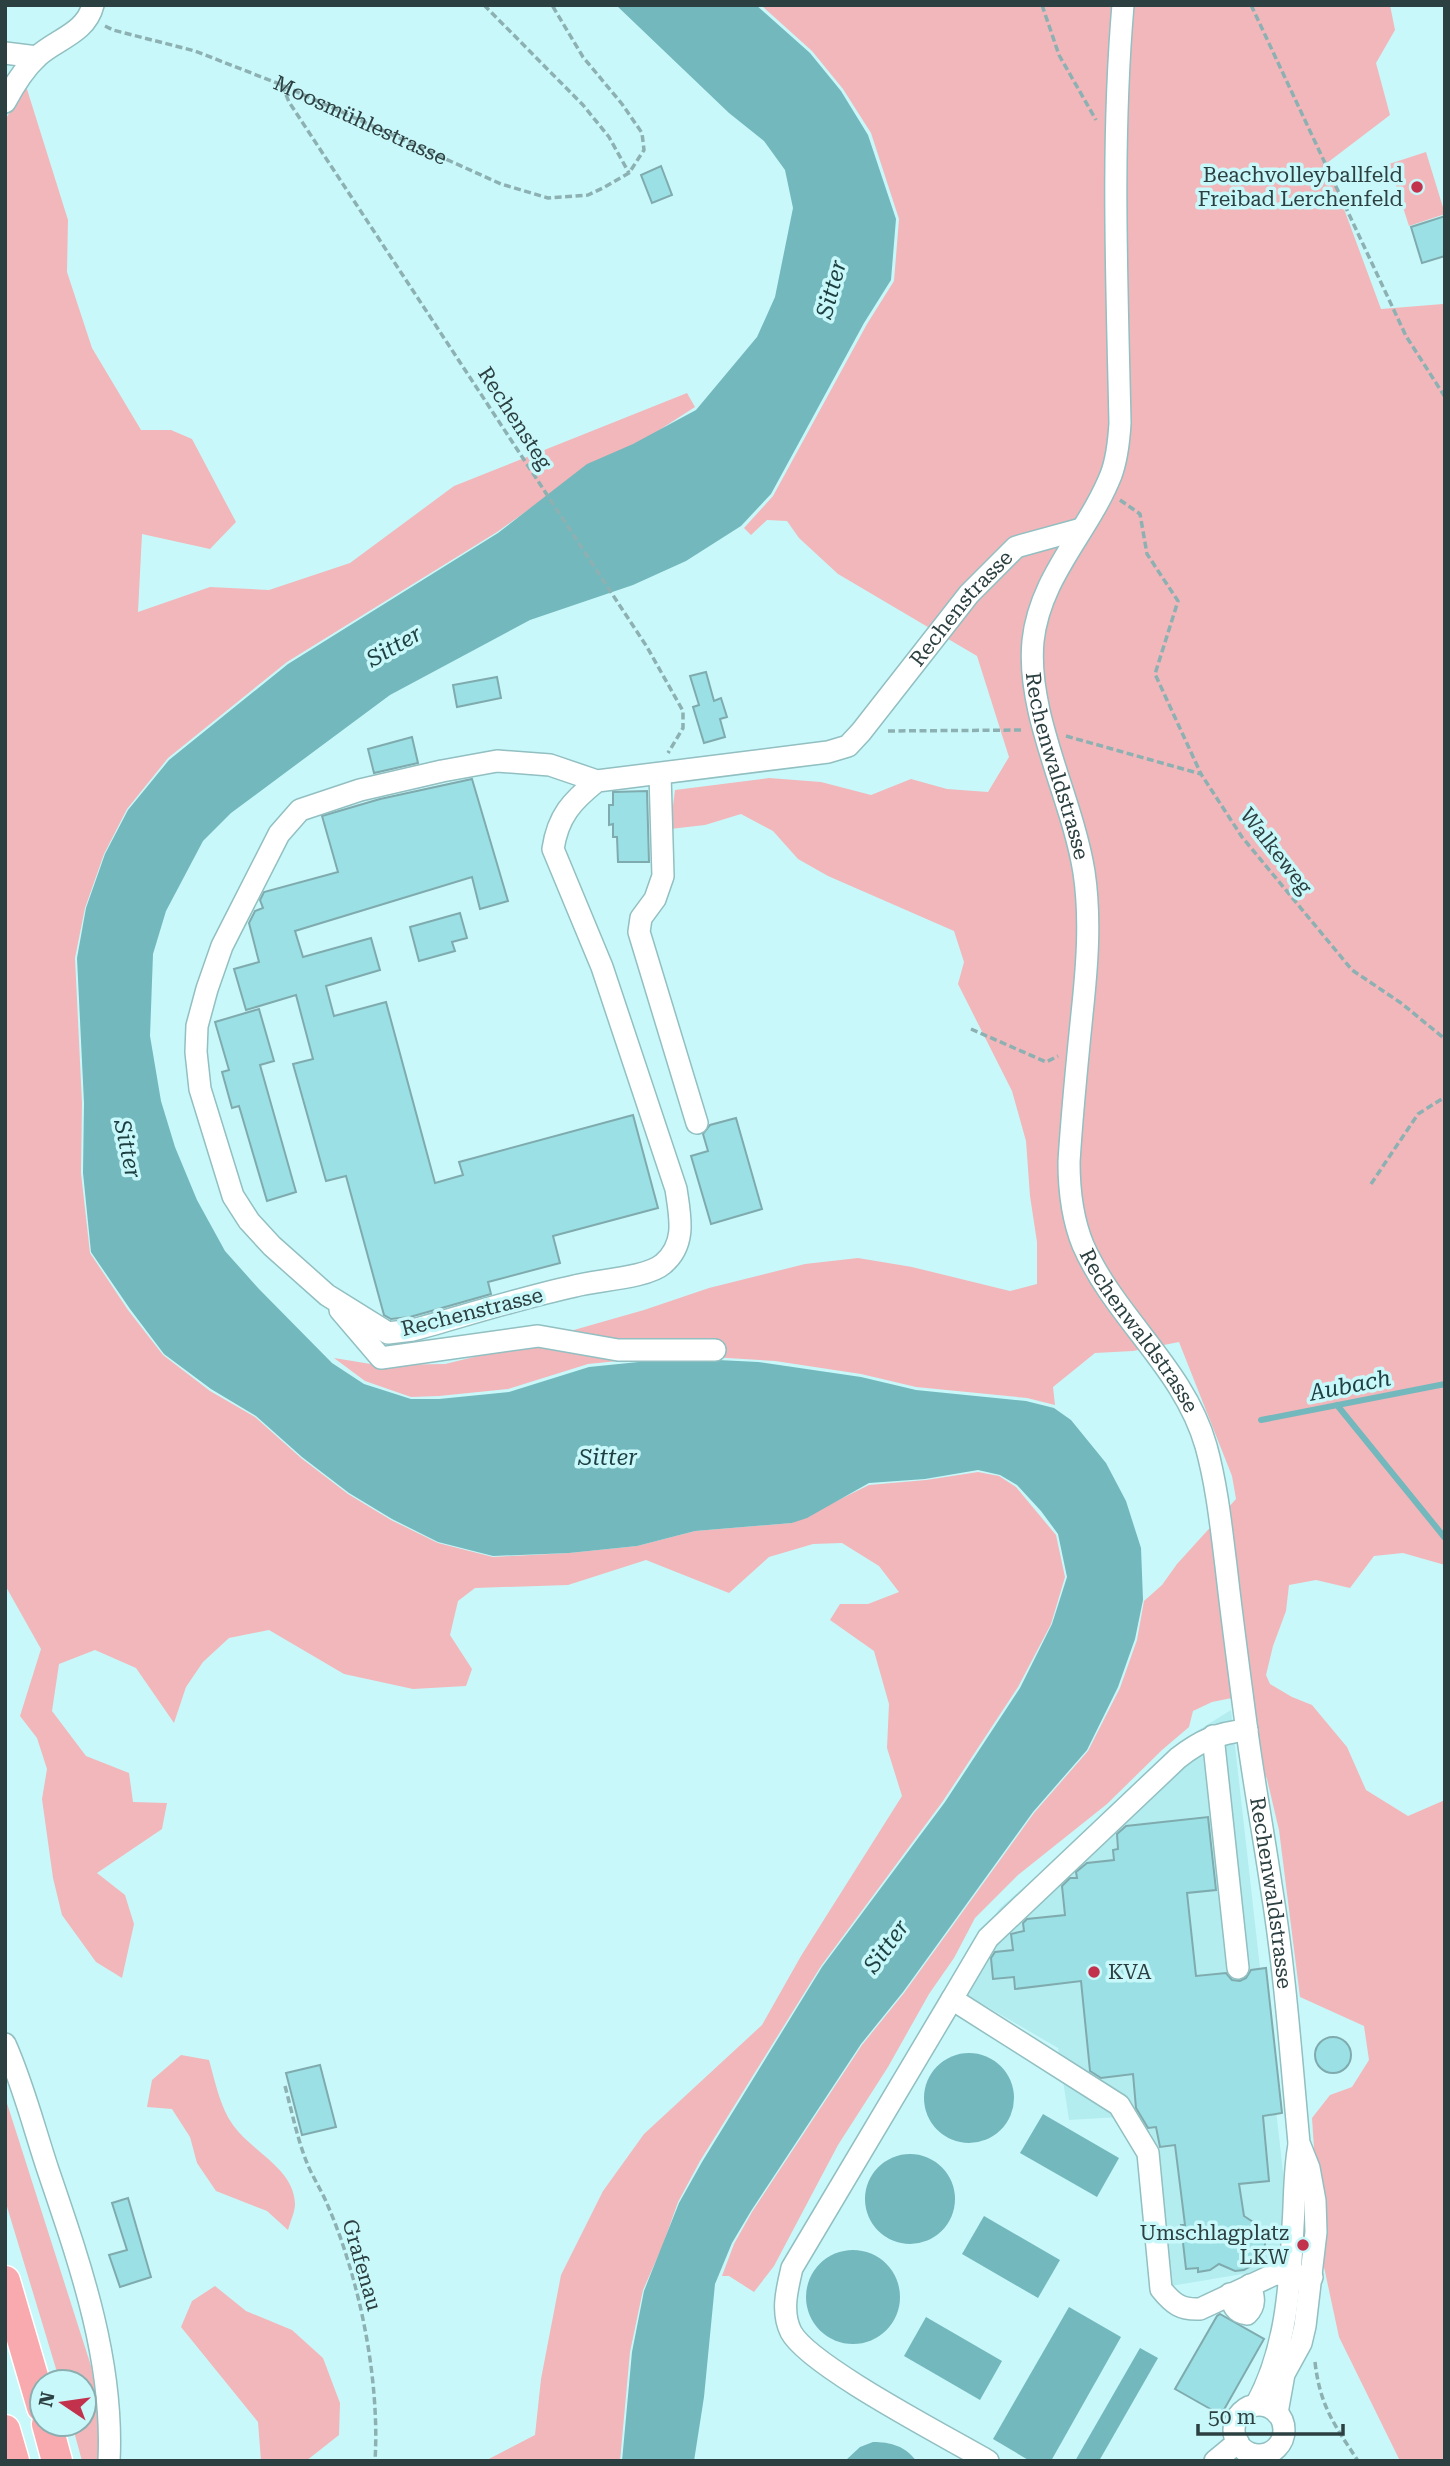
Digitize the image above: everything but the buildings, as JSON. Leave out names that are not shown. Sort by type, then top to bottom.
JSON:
[{"type":"highway","points":[[5,2281],[31,2368]]},
{"type":"highway","points":[[5,2430],[13,2461]]},
{"type":"highway","points":[[51,2438],[57,2461]]},
{"type":"street","points":[[1081,529],[1105,490],[1112,472],[1120,423],[1115,154],[1117,77],[1123,5]]},
{"type":"street","points":[[5,102],[37,57],[68,36],[91,12]]},
{"type":"street","points":[[5,53],[37,57]]},
{"type":"street","name":"Rechenstrasse","points":[[597,781],[576,798],[556,828],[553,849],[602,967],[676,1189],[681,1225],[677,1247],[662,1266],[634,1275],[576,1285],[413,1330],[388,1333],[327,1295],[272,1246],[249,1221],[230,1186],[200,1089],[196,1052],[197,1026],[222,946],[279,834],[300,810],[360,790],[497,761],[550,765],[597,781],[828,752],[848,746],[969,594],[1016,547],[1081,529]]},
{"type":"street","name":"Rechenwaldstrasse","points":[[1081,529],[1052,577],[1041,603],[1033,638],[1031,669],[1035,698],[1071,815],[1084,872],[1089,915],[1069,1188],[1083,1243],[1100,1277],[1118,1306],[1168,1368],[1198,1420],[1217,1493],[1260,1829],[1271,1886],[1299,2143],[1309,2168],[1315,2201],[1316,2232],[1306,2326],[1301,2343],[1284,2374],[1277,2413]]},
{"type":"street","points":[[660,774],[663,876],[655,899],[641,918],[639,932],[697,1123]]},
{"type":"street","points":[[327,1295],[381,1358],[538,1336],[618,1350],[715,1350]]},
{"type":"street","points":[[989,2461],[844,2376],[803,2347],[792,2333],[787,2319],[786,2294],[792,2269],[988,1938],[1196,1743],[1213,1736],[1247,1730]]},
{"type":"street","points":[[1213,1736],[1238,1968]]},
{"type":"street","points":[[952,1999],[1119,2105],[1148,2153],[1161,2290],[1172,2304],[1187,2310],[1200,2309],[1275,2274],[1312,2277]]},
{"type":"street","points":[[5,2044],[89,2295],[104,2365],[111,2435],[109,2461]]},
{"type":"street","name":"Rechenwaldstrasse","points":[[1256,2405],[1272,2373],[1278,2349],[1290,2274],[1294,2172],[1299,2143]]},
{"type":"street","points":[[1215,2461],[1275,2449],[1284,2434],[1282,2419],[1264,2405],[1248,2407],[1237,2418],[1235,2434],[1249,2453]]},
{"type":"path","points":[[484,5],[583,105],[609,136],[629,173],[644,150],[642,133],[583,57],[552,5]]},
{"type":"path","points":[[1042,5],[1059,55],[1097,121]]},
{"type":"path","points":[[1251,5],[1406,336],[1445,397]]},
{"type":"path","name":"Moosmühlestrasse","points":[[91,12],[113,30],[195,51],[282,85],[501,184],[548,198],[588,195],[629,173]]},
{"type":"path","name":"Rechensteg","points":[[282,85],[297,114],[647,647],[683,711],[684,728],[660,764],[660,774]]},
{"type":"path","name":"Walkeweg","points":[[1116,497],[1140,514],[1147,554],[1178,601],[1155,674],[1201,774],[1242,837],[1352,970],[1401,1003],[1445,1039]]},
{"type":"path","points":[[861,732],[1034,730]]},
{"type":"path","points":[[1058,733],[1201,774]]},
{"type":"path","points":[[971,1029],[1046,1062],[1079,1046]]},
{"type":"path","points":[[1371,1184],[1418,1114],[1445,1097]]},
{"type":"path","name":"Grafenau","points":[[285,2086],[304,2154],[328,2206],[360,2306],[373,2378],[377,2423],[375,2461]]},
{"type":"path","points":[[1301,2343],[1314,2350],[1319,2393],[1327,2413],[1358,2461]]},
{"type":"shaded area","points":[[761,5],[1390,5],[1395,30],[1376,63],[1390,115],[1327,163],[1381,309],[1443,304],[1445,310],[1445,1565],[1403,1553],[1374,1556],[1350,1588],[1316,1580],[1289,1585],[1286,1611],[1266,1675],[1270,1684],[1312,1705],[1347,1747],[1366,1790],[1408,1816],[1445,1800],[1445,2461],[1400,2461],[1339,2337],[1321,2253],[1312,2118],[1330,2095],[1352,2087],[1369,2060],[1364,2026],[1300,1997],[1279,1830],[1267,1779],[1257,1759],[1237,1697],[1212,1702],[1193,1711],[1189,1727],[1107,1804],[1018,1875],[975,1918],[954,1958],[929,1994],[888,2067],[838,2145],[774,2266],[754,2292],[729,2276],[722,2276],[734,2244],[752,2212],[862,2045],[904,1993],[1034,1813],[1088,1751],[1120,1688],[1137,1640],[1144,1601],[1162,1585],[1177,1564],[1236,1499],[1232,1476],[1179,1342],[1133,1351],[1095,1353],[1053,1387],[1055,1405],[1027,1398],[916,1387],[861,1374],[775,1361],[678,1355],[588,1364],[508,1389],[411,1397],[365,1381],[334,1358],[377,1365],[445,1364],[644,1310],[709,1288],[805,1264],[858,1258],[912,1267],[1010,1291],[1037,1284],[1037,1242],[1026,1141],[1012,1091],[958,984],[964,962],[954,931],[828,876],[798,859],[773,831],[741,814],[705,825],[670,829],[675,790],[769,778],[821,782],[871,795],[911,779],[947,789],[988,792],[1009,757],[977,656],[838,574],[799,538],[787,521],[767,520],[751,535],[744,528],[773,496],[867,324],[894,281],[899,219],[871,133],[843,89],[812,51]]},
{"type":"shaded area","points":[[26,86],[68,220],[67,272],[92,348],[141,430],[171,430],[192,439],[236,522],[210,549],[142,534],[138,612],[210,587],[269,590],[350,563],[454,486],[687,393],[695,407],[636,445],[569,481],[497,532],[287,662],[168,758],[127,809],[104,854],[85,908],[75,958],[82,1103],[81,1173],[90,1253],[128,1310],[163,1355],[210,1391],[255,1417],[301,1458],[348,1494],[391,1520],[438,1543],[493,1557],[637,1546],[695,1531],[792,1523],[869,1485],[978,1472],[999,1476],[1016,1487],[1056,1535],[1065,1577],[1051,1624],[1018,1687],[943,1801],[821,1966],[700,2161],[678,2202],[643,2290],[630,2352],[620,2461],[485,2461],[535,2435],[541,2379],[561,2275],[603,2191],[644,2134],[762,2025],[801,1956],[902,1796],[887,1748],[889,1704],[874,1651],[830,1620],[840,1604],[868,1604],[899,1592],[879,1566],[842,1543],[813,1544],[769,1557],[729,1593],[646,1560],[568,1585],[475,1588],[458,1601],[450,1635],[472,1669],[466,1686],[413,1689],[344,1674],[269,1630],[229,1638],[203,1662],[186,1687],[174,1723],[136,1668],[95,1650],[59,1664],[52,1711],[86,1756],[129,1773],[133,1802],[167,1803],[162,1829],[97,1873],[125,1895],[134,1924],[122,1978],[96,1962],[62,1915],[53,1878],[42,1799],[47,1769],[37,1738],[20,1716],[41,1649],[5,1585],[5,120]]},
{"type":"shaded area","name":"Beachvolleyballfeld Freibad Lerchenfeld","points":[[1426,152],[1445,214],[1409,226],[1389,164]]},
{"type":"shaded area","points":[[1231,1710],[1290,2234],[1278,2268],[1171,2286],[1151,2133],[1143,2132],[1137,2116],[1069,2120],[1058,2048],[948,1984],[1000,1908],[1127,1797],[1194,1733]]},
{"type":"shaded area","points":[[181,2055],[209,2060],[228,2118],[241,2135],[288,2180],[295,2204],[288,2230],[267,2211],[216,2191],[197,2163],[190,2137],[172,2109],[147,2107],[152,2080]]},
{"type":"shaded area","points":[[5,2097],[91,2368],[56,2368],[5,2200]]},
{"type":"shaded area","points":[[215,2286],[246,2311],[292,2330],[323,2358],[340,2403],[339,2435],[306,2461],[261,2461],[258,2422],[181,2327],[192,2301]]},
{"type":"shaded area","points":[[98,2406],[103,2434],[101,2461],[82,2461],[76,2438],[98,2438]]},
{"type":"water","name":"Sitter","points":[[616,5],[756,5],[810,53],[841,91],[868,135],[896,219],[891,280],[864,323],[771,494],[741,526],[686,561],[633,585],[530,620],[390,695],[231,813],[203,841],[166,911],[153,954],[150,1036],[161,1101],[175,1147],[197,1200],[225,1251],[332,1363],[364,1384],[411,1399],[439,1399],[509,1392],[589,1367],[678,1358],[758,1362],[861,1377],[916,1390],[1026,1401],[1054,1408],[1071,1420],[1106,1463],[1126,1501],[1141,1548],[1143,1600],[1135,1639],[1118,1687],[1087,1750],[1033,1812],[903,1992],[861,2044],[732,2243],[715,2284],[704,2397],[694,2461],[622,2461],[632,2352],[644,2291],[679,2203],[822,1967],[945,1802],[1020,1688],[1052,1624],[1067,1577],[1058,1534],[1017,1485],[1000,1475],[978,1470],[925,1479],[869,1483],[807,1518],[792,1523],[695,1531],[637,1546],[569,1553],[493,1556],[438,1542],[349,1493],[302,1457],[256,1416],[211,1389],[164,1354],[91,1252],[83,1173],[84,1103],[77,958],[86,908],[105,854],[128,810],[169,760],[288,664],[498,533],[587,464],[633,444],[696,410],[757,337],[775,297],[793,208],[785,170],[764,141],[729,113]]},
{"type":"water","points":[[969,2053],[986,2056],[1001,2066],[1011,2081],[1014,2098],[1011,2115],[1001,2130],[986,2140],[969,2143],[952,2140],[937,2130],[927,2115],[924,2098],[927,2081],[937,2066],[952,2056]]},
{"type":"water","points":[[1043,2114],[1119,2158],[1097,2197],[1020,2153]]},
{"type":"water","points":[[910,2154],[927,2158],[942,2167],[951,2182],[955,2199],[951,2216],[942,2231],[927,2240],[910,2244],[893,2240],[878,2231],[869,2216],[865,2199],[869,2182],[878,2167],[893,2158]]},
{"type":"water","points":[[984,2216],[1060,2260],[1038,2298],[962,2254]]},
{"type":"water","points":[[853,2250],[871,2254],[886,2264],[896,2279],[900,2297],[896,2315],[886,2330],[871,2340],[853,2344],[835,2340],[820,2330],[810,2315],[806,2297],[810,2279],[820,2264],[835,2254]]},
{"type":"water","points":[[1069,2307],[1121,2337],[1051,2461],[1030,2461],[993,2439]]},
{"type":"water","points":[[926,2317],[1002,2361],[980,2400],[904,2356]]},
{"type":"water","points":[[1140,2348],[1158,2358],[1099,2461],[1075,2461]]},
{"type":"water","points":[[873,2442],[897,2446],[916,2461],[845,2461],[860,2447]]},
{"type":"waterway","name":"Aubach","points":[[1261,1420],[1445,1384]]},
{"type":"waterway","points":[[1337,1405],[1445,1538]]},
{"type":"place","name":"Beachvolleyballfeld Freibad Lerchenfeld","points":[[1417,187]]},
{"type":"place","name":"KVA","points":[[1094,1972]]},
{"type":"place","name":"Umschlagplatz LKW","points":[[1303,2245]]}]
